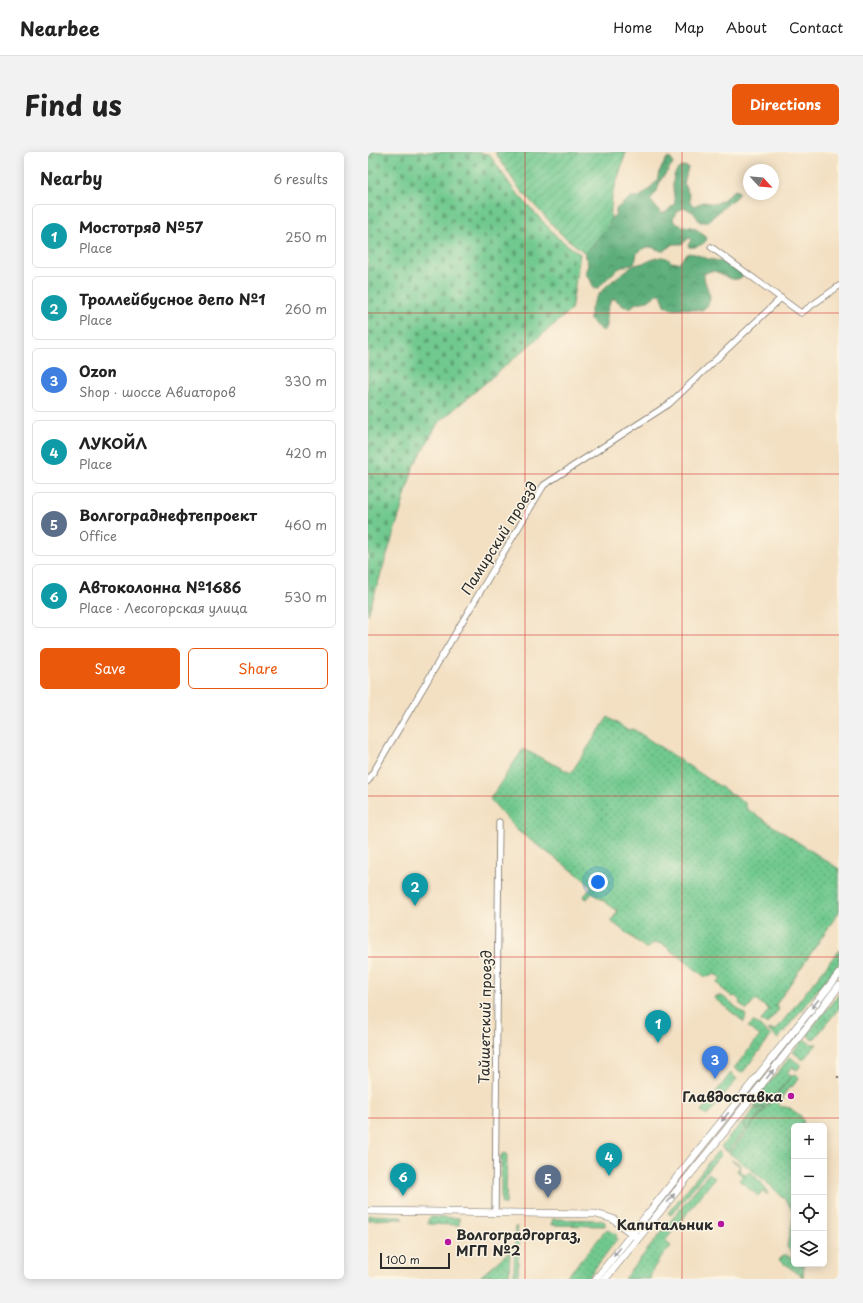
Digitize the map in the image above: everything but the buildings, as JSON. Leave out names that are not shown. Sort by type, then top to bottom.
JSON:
[{"type":"main road","points":[[596,1279],[839,974]]},
{"type":"main road","points":[[605,1279],[839,986]]},
{"type":"main road","points":[[368,1211],[596,1214],[613,1219],[638,1239]]},
{"type":"street","points":[[711,247],[801,313],[839,286]]},
{"type":"street","name":"Памирский проезд","points":[[368,781],[470,607],[544,485],[669,404],[781,298]]},
{"type":"street","name":"Тайшетский проезд","points":[[495,1212],[499,822]]},
{"type":"green space","points":[[368,152],[471,152],[489,154],[514,190],[558,238],[580,254],[571,310],[438,423],[413,468],[368,615]]},
{"type":"green space","points":[[495,152],[626,152],[612,196],[610,224],[585,253],[561,234],[517,186]]},
{"type":"green space","points":[[667,158],[671,159],[673,164],[660,181],[657,191],[650,200],[661,213],[665,213],[675,203],[673,187],[674,177],[676,172],[683,166],[688,167],[684,184],[689,194],[690,202],[694,206],[703,202],[715,204],[723,200],[734,190],[739,192],[737,196],[707,222],[700,222],[694,213],[686,208],[679,210],[676,213],[673,220],[675,222],[691,227],[706,237],[706,241],[702,244],[689,247],[688,245],[691,240],[689,238],[682,244],[672,244],[663,251],[649,247],[646,248],[637,253],[635,262],[632,265],[624,266],[618,269],[598,288],[594,289],[591,281],[585,273],[588,265],[585,253],[608,221],[616,214],[616,209],[631,197],[640,197],[657,181],[659,172]]},
{"type":"green space","points":[[688,253],[708,259],[726,262],[743,275],[741,278],[735,279],[726,277],[714,271],[704,274],[704,279],[710,297],[707,306],[702,310],[682,308],[671,309],[665,305],[661,294],[657,294],[648,301],[636,303],[630,308],[623,306],[615,299],[611,300],[607,311],[607,326],[605,330],[601,330],[590,320],[591,308],[598,295],[607,285],[627,270],[635,265],[660,257],[669,259],[671,262],[678,263]]},
{"type":"green space","points":[[608,717],[627,730],[633,729],[745,803],[747,809],[839,869],[839,912],[775,1006],[779,1009],[767,1024],[761,1021],[769,1009],[755,1000],[747,1010],[739,1003],[740,1001],[735,996],[733,997],[721,988],[721,986],[717,983],[721,978],[714,974],[712,976],[704,976],[664,945],[659,943],[651,945],[647,949],[611,921],[618,911],[592,893],[587,899],[583,897],[592,887],[584,879],[518,831],[490,799],[523,749],[571,773]]},
{"type":"green space","points":[[839,950],[839,963],[778,1039],[768,1030],[776,1030]]},
{"type":"green space","points":[[839,994],[839,1008],[815,1038],[811,1039],[807,1034]]},
{"type":"green space","points":[[715,996],[722,996],[745,1014],[744,1022],[714,998]]},
{"type":"green space","points":[[755,1022],[771,1036],[741,1073],[734,1068],[760,1036],[748,1027]]},
{"type":"green space","points":[[804,1039],[811,1044],[817,1044],[803,1060],[793,1052]]},
{"type":"green space","points":[[790,1057],[801,1065],[797,1070],[792,1067],[787,1073],[791,1076],[766,1106],[754,1108],[761,1093]]},
{"type":"green space","points":[[731,1073],[737,1079],[707,1116],[701,1111]]},
{"type":"green space","points":[[796,1075],[799,1078],[792,1087],[790,1086],[782,1097],[784,1099],[778,1105],[790,1108],[801,1116],[804,1123],[791,1123],[791,1209],[776,1190],[729,1153],[792,1076]]},
{"type":"green space","points":[[765,1107],[747,1130],[744,1121],[753,1110]]},
{"type":"green space","points":[[744,1121],[746,1130],[728,1152],[721,1147]]},
{"type":"green space","points":[[718,1151],[721,1154],[671,1215],[668,1213]]},
{"type":"green space","points":[[503,1153],[507,1154],[506,1204],[502,1204],[501,1202],[501,1155]]},
{"type":"green space","points":[[740,1166],[739,1170],[745,1175],[750,1172],[758,1179],[768,1195],[763,1191],[758,1196],[739,1180],[743,1176],[737,1171]]},
{"type":"green space","points":[[709,1173],[715,1178],[665,1241],[671,1246],[655,1266],[650,1279],[624,1279]]},
{"type":"green space","points":[[368,1215],[401,1216],[404,1219],[368,1220]]},
{"type":"green space","points":[[431,1217],[459,1218],[459,1225],[428,1224],[428,1220]]},
{"type":"green space","points":[[553,1219],[600,1220],[605,1222],[605,1226],[551,1225]]},
{"type":"green space","points":[[515,1227],[517,1227],[519,1236],[518,1279],[514,1279]]},
{"type":"green space","points":[[791,1228],[791,1252],[787,1247]]},
{"type":"green space","points":[[607,1229],[616,1234],[617,1239],[587,1279],[565,1279]]},
{"type":"green space","points":[[510,1251],[509,1279],[502,1279],[501,1276],[485,1275],[484,1279],[481,1279],[481,1276]]},
{"type":"green space","points":[[785,1254],[791,1258],[791,1267],[804,1267],[803,1277],[779,1260]]},
{"type":"place","name":"Троллейбусное депо №1","points":[[415,906]]},
{"type":"place","name":"Мостотряд №57","points":[[658,1043]]},
{"type":"place","name":"Ozon","points":[[715,1079]]},
{"type":"place","name":"Главдоставка","points":[[791,1096]]},
{"type":"place","name":"ЛУКОЙЛ","points":[[609,1176]]},
{"type":"place","name":"Автоколонна №1686","points":[[403,1196]]},
{"type":"place","name":"Волгограднефтепроект","points":[[548,1198]]},
{"type":"place","name":"Капитальник","points":[[721,1224]]},
{"type":"place","name":"Волгоградгоргаз, МГП №2","points":[[448,1242]]}]
